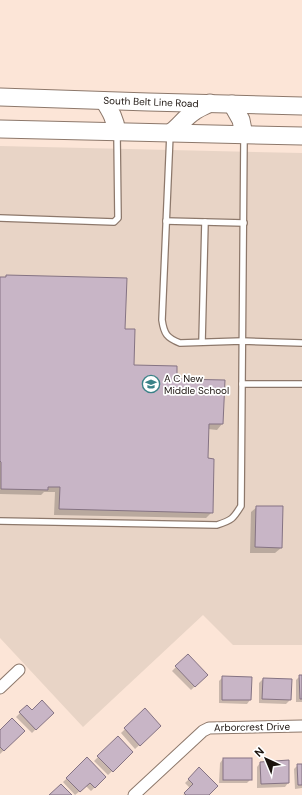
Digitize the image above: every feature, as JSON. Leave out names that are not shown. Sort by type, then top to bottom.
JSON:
[{"type":"main road","name":"South Belt Line Road","points":[[0,97],[302,106]]},
{"type":"main road","points":[[104,100],[115,120],[117,132]]},
{"type":"main road","points":[[170,134],[195,111],[210,103]]},
{"type":"main road","points":[[232,104],[241,120],[244,135]]},
{"type":"main road","points":[[0,129],[302,136]]},
{"type":"street","points":[[0,688],[19,670]]},
{"type":"street","name":"Arborcrest Drive","points":[[134,795],[203,730],[209,728],[302,726]]},
{"type":"lane","points":[[0,218],[114,222],[118,218],[117,132]]},
{"type":"lane","points":[[170,134],[162,320],[164,331],[171,340],[180,343],[242,341],[302,343]]},
{"type":"lane","points":[[0,521],[217,525],[234,517],[241,506],[244,135]]},
{"type":"lane","points":[[166,221],[244,223]]},
{"type":"lane","points":[[202,342],[205,222]]},
{"type":"lane","points":[[242,384],[302,384]]},
{"type":"shaded area","name":"A C New Middle School","points":[[0,146],[302,153],[302,645],[233,645],[203,615],[83,727],[0,638]]},
{"type":"building","points":[[6,275],[127,278],[125,329],[135,329],[134,365],[177,366],[177,379],[225,380],[223,424],[209,424],[208,458],[214,459],[213,513],[59,509],[60,487],[48,487],[48,490],[1,489],[0,277],[6,277]]},
{"type":"building","points":[[256,506],[283,506],[282,548],[255,547]]},
{"type":"building","points":[[188,654],[208,675],[195,687],[175,666]]},
{"type":"building","points":[[299,675],[302,675],[302,699],[300,699]]},
{"type":"building","points":[[222,676],[252,677],[251,700],[222,700]]},
{"type":"building","points":[[263,678],[292,679],[291,700],[262,699]]},
{"type":"building","points":[[42,700],[54,713],[36,730],[19,712],[27,705],[32,710]]},
{"type":"building","points":[[145,708],[161,726],[140,746],[124,728]]},
{"type":"building","points":[[12,718],[25,731],[4,751],[0,747],[0,730]]},
{"type":"building","points":[[118,736],[133,752],[113,772],[97,756]]},
{"type":"building","points":[[87,757],[106,777],[95,788],[90,783],[80,792],[66,778]]},
{"type":"building","points":[[223,758],[252,758],[252,780],[223,780]]},
{"type":"building","points":[[289,760],[289,783],[261,784],[260,762]]},
{"type":"building","points":[[297,764],[302,764],[302,785],[298,785]]},
{"type":"building","points":[[199,767],[218,786],[209,795],[186,795],[184,793],[193,784],[188,779]]},
{"type":"building","points":[[61,784],[72,795],[49,795]]},
{"type":"place","name":"A C New Middle School","points":[[151,384]]}]
